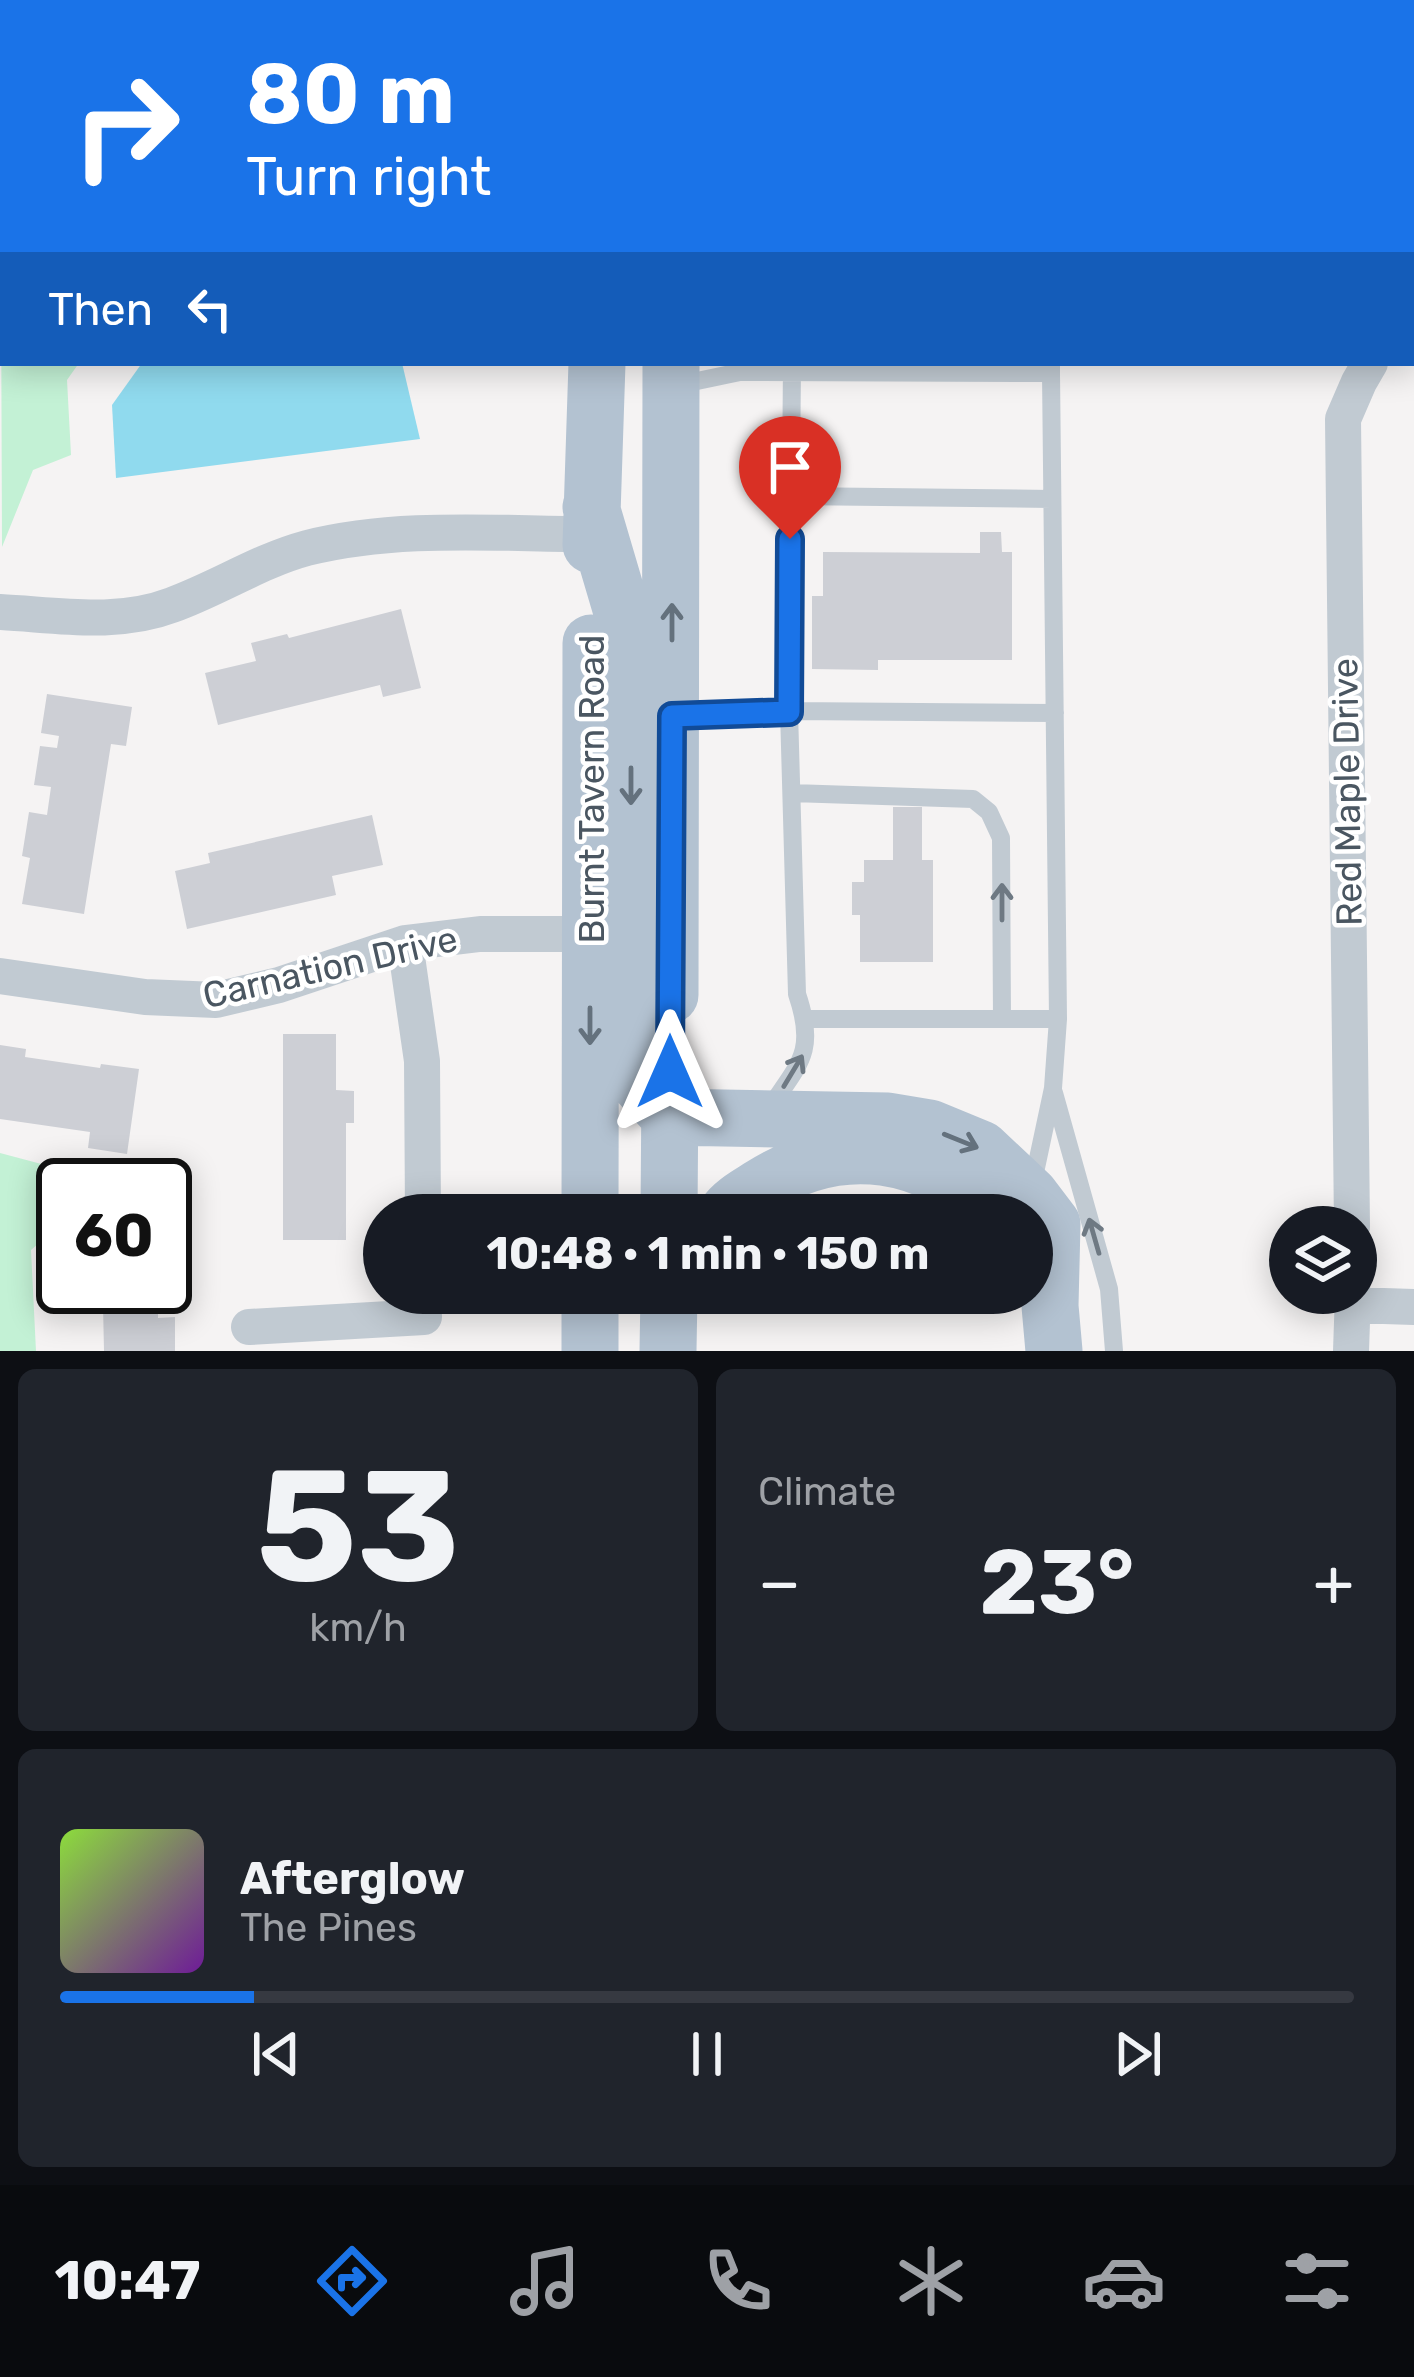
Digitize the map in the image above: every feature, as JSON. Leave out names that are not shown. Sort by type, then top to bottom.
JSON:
[{"type":"main road","name":"Burnt Tavern Road","points":[[590,1194],[591,520],[597,366]]},
{"type":"main road","points":[[662,371],[672,716],[669,1194]]},
{"type":"main road","points":[[591,520],[630,638],[631,1046],[640,1084],[670,1117],[889,1121],[930,1128],[981,1149],[1007,1194]]},
{"type":"main road","points":[[749,1194],[782,1173],[840,1156],[891,1156],[987,1194]]},
{"type":"main road","points":[[590,1314],[590,1351]]},
{"type":"street","name":"Red Maple Drive","points":[[1352,1206],[1343,418],[1368,366]]},
{"type":"street","points":[[0,611],[117,619],[171,606],[265,561],[307,548],[391,534],[591,520]]},
{"type":"street","name":"Carnation Drive","points":[[0,976],[145,997],[216,1000],[279,986],[405,943],[480,934],[590,934]]},
{"type":"street","points":[[405,943],[422,1061],[423,1194]]},
{"type":"street","points":[[1377,1302],[1414,1307]]},
{"type":"street","points":[[249,1327],[424,1314]]},
{"type":"street","points":[[1351,1351],[1352,1314]]},
{"type":"lane","points":[[763,1117],[803,1058],[805,1019],[797,994],[789,712],[792,368]]},
{"type":"lane","points":[[662,371],[1051,368],[1058,1019],[1053,1088],[1017,1194]]},
{"type":"lane","points":[[791,496],[1052,499]]},
{"type":"lane","points":[[672,716],[1055,713]]},
{"type":"lane","points":[[792,794],[973,799],[988,812],[1001,838],[1002,1019]]},
{"type":"lane","points":[[805,1019],[1058,1019]]},
{"type":"lane","points":[[1053,1088],[1109,1289],[1114,1351]]},
{"type":"green space","points":[[1,366],[77,366],[67,380],[71,455],[33,470],[2,547]]},
{"type":"green space","points":[[0,1153],[36,1163],[36,1246],[31,1250],[36,1351],[0,1351]]},
{"type":"water","points":[[140,366],[403,366],[420,439],[116,478],[112,405]]},
{"type":"building","points":[[980,532],[1001,532],[1002,552],[1012,552],[1012,660],[878,660],[878,670],[812,669],[812,596],[823,596],[823,552],[980,553]]},
{"type":"building","points":[[401,609],[421,688],[383,697],[380,685],[218,725],[205,673],[256,661],[251,643]]},
{"type":"building","points":[[47,694],[132,707],[126,746],[111,744],[84,914],[22,904],[30,858],[22,856],[29,812],[47,815],[51,787],[34,785],[40,746],[57,748],[59,736],[41,733]]},
{"type":"building","points":[[893,807],[922,807],[922,860],[933,860],[933,962],[860,962],[860,915],[852,915],[852,882],[864,882],[864,860],[893,860]]},
{"type":"building","points":[[372,815],[383,865],[332,876],[336,895],[187,929],[175,871],[210,863],[208,853]]},
{"type":"building","points":[[283,1034],[336,1034],[336,1090],[354,1091],[354,1123],[346,1123],[346,1240],[283,1240]]},
{"type":"building","points":[[0,1045],[26,1049],[25,1057],[139,1069],[127,1154],[88,1148],[90,1132],[0,1119]]},
{"type":"building","points":[[103,1314],[175,1317],[175,1351],[104,1351]]},
{"type":"route","points":[[670,1072],[672,716],[789,712],[790,539]]}]
